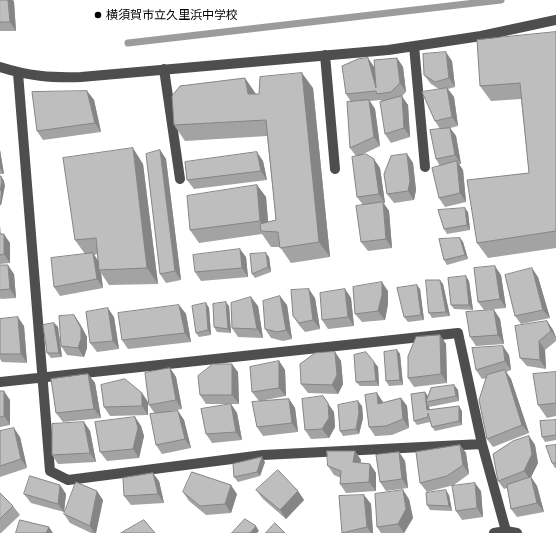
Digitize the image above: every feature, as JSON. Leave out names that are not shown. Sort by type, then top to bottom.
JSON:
[{"type":"street","points":[[0,67],[18,73],[59,78],[81,77],[388,50],[481,36],[556,20]]},
{"type":"street","points":[[414,46],[425,166]]},
{"type":"street","points":[[325,55],[335,169]]},
{"type":"street","points":[[164,69],[180,180]]},
{"type":"street","points":[[18,73],[50,471],[68,480],[262,455],[482,444]]},
{"type":"street","points":[[0,382],[458,333],[482,444],[506,531]]},
{"type":"street","points":[[494,533],[506,531],[517,533]]},
{"type":"building","points":[[0,0],[8,0],[10,22],[0,22]]},
{"type":"building","points":[[556,32],[556,231],[477,243],[467,180],[529,173],[520,83],[480,86],[477,40]]},
{"type":"building","points":[[446,52],[449,78],[435,82],[424,75],[423,54]]},
{"type":"building","points":[[368,58],[376,88],[374,60],[397,58],[400,83],[391,92],[377,94],[376,91],[346,94],[342,66],[358,59]]},
{"type":"building","points":[[302,73],[319,242],[280,248],[278,232],[261,231],[260,224],[276,220],[266,120],[174,125],[172,96],[180,86],[245,78],[248,94],[259,94],[260,77]]},
{"type":"building","points":[[447,88],[452,117],[435,121],[422,92]]},
{"type":"building","points":[[87,91],[95,123],[37,131],[32,92]]},
{"type":"building","points":[[402,96],[404,128],[385,134],[380,102]]},
{"type":"building","points":[[369,100],[374,137],[350,148],[347,102]]},
{"type":"building","points":[[450,128],[455,155],[436,159],[430,130]]},
{"type":"building","points":[[133,148],[147,268],[99,270],[96,238],[75,240],[63,158]]},
{"type":"building","points":[[160,150],[175,271],[160,274],[146,154]]},
{"type":"building","points":[[257,152],[261,171],[187,180],[185,162]]},
{"type":"building","points":[[366,154],[374,159],[379,194],[357,197],[352,157]]},
{"type":"building","points":[[407,154],[410,181],[408,191],[387,194],[384,174],[391,156]]},
{"type":"building","points":[[457,161],[460,193],[439,198],[432,168]]},
{"type":"building","points":[[0,176],[2,182],[0,191]]},
{"type":"building","points":[[257,185],[260,221],[190,230],[187,196]]},
{"type":"building","points":[[383,202],[386,239],[361,242],[356,206]]},
{"type":"building","points":[[465,208],[467,225],[444,229],[438,210]]},
{"type":"building","points":[[0,234],[4,234],[4,254],[0,255]]},
{"type":"building","points":[[460,238],[465,255],[444,260],[439,239]]},
{"type":"building","points":[[240,249],[242,268],[195,272],[193,255]]},
{"type":"building","points":[[93,253],[97,279],[54,287],[51,258]]},
{"type":"building","points":[[266,253],[268,267],[252,274],[250,254]]},
{"type":"building","points":[[0,265],[8,265],[10,289],[0,290]]},
{"type":"building","points":[[495,266],[500,299],[478,302],[474,268]]},
{"type":"building","points":[[532,268],[543,310],[515,316],[505,275]]},
{"type":"building","points":[[466,276],[469,305],[451,305],[448,278]]},
{"type":"building","points":[[426,280],[440,280],[446,312],[429,313]]},
{"type":"building","points":[[382,282],[382,295],[378,311],[355,314],[353,287]]},
{"type":"building","points":[[417,285],[421,315],[404,317],[397,288]]},
{"type":"building","points":[[309,289],[313,320],[299,323],[293,316],[291,290]]},
{"type":"building","points":[[345,289],[348,317],[322,320],[320,293]]},
{"type":"building","points":[[280,296],[286,330],[277,332],[265,329],[263,301]]},
{"type":"building","points":[[251,297],[257,329],[232,328],[231,303]]},
{"type":"building","points":[[226,302],[228,329],[214,327],[213,304]]},
{"type":"building","points":[[206,303],[208,330],[196,333],[192,306]]},
{"type":"building","points":[[179,305],[185,333],[122,340],[118,313]]},
{"type":"building","points":[[108,308],[113,341],[90,343],[86,312]]},
{"type":"building","points":[[494,310],[498,335],[470,337],[466,312]]},
{"type":"building","points":[[74,315],[81,328],[81,339],[78,348],[61,346],[59,316]]},
{"type":"building","points":[[18,317],[21,354],[0,354],[0,319]]},
{"type":"building","points":[[547,321],[551,331],[539,341],[540,360],[520,358],[515,326]]},
{"type":"building","points":[[54,323],[59,353],[47,353],[43,325]]},
{"type":"building","points":[[440,335],[441,374],[408,378],[408,356],[416,337]]},
{"type":"building","points":[[503,346],[505,361],[476,370],[472,348]]},
{"type":"building","points":[[397,350],[400,380],[386,381],[384,352]]},
{"type":"building","points":[[335,352],[337,375],[332,385],[301,384],[300,364],[315,353]]},
{"type":"building","points":[[366,352],[374,362],[376,381],[356,382],[354,355]]},
{"type":"building","points":[[279,361],[279,388],[252,392],[250,367]]},
{"type":"building","points":[[213,364],[232,364],[232,395],[200,395],[198,376]]},
{"type":"building","points":[[170,368],[176,400],[149,405],[145,373]]},
{"type":"building","points":[[505,370],[522,425],[487,439],[479,400],[487,375]]},
{"type":"building","points":[[556,372],[556,403],[538,405],[533,374]]},
{"type":"building","points":[[88,374],[94,409],[56,413],[51,379]]},
{"type":"building","points":[[125,379],[142,393],[142,406],[104,407],[101,385]]},
{"type":"building","points":[[454,385],[456,396],[426,402],[431,388]]},
{"type":"building","points":[[0,391],[4,391],[4,416],[0,417]]},
{"type":"building","points":[[425,392],[427,410],[459,406],[459,421],[432,427],[428,413],[428,417],[414,421],[411,394]]},
{"type":"building","points":[[377,393],[378,404],[401,398],[403,419],[386,426],[369,427],[365,395]]},
{"type":"building","points":[[323,396],[328,403],[329,418],[322,429],[305,430],[302,399]]},
{"type":"building","points":[[289,399],[292,423],[257,427],[252,402]]},
{"type":"building","points":[[358,401],[359,413],[356,429],[340,431],[338,405]]},
{"type":"building","points":[[231,404],[236,432],[206,434],[201,409]]},
{"type":"building","points":[[178,411],[185,439],[156,445],[150,414]]},
{"type":"building","points":[[135,417],[138,428],[133,449],[100,452],[95,422]]},
{"type":"building","points":[[556,420],[556,435],[542,437],[540,421]]},
{"type":"building","points":[[84,422],[90,453],[52,455],[52,424]]},
{"type":"building","points":[[14,428],[21,459],[0,466],[0,431]]},
{"type":"building","points":[[529,436],[532,454],[524,471],[498,481],[493,454],[513,441]]},
{"type":"building","points":[[460,445],[463,465],[447,476],[420,483],[416,452]]},
{"type":"building","points":[[556,445],[556,463],[552,463],[546,446]]},
{"type":"building","points":[[327,451],[355,451],[353,462],[370,464],[369,482],[340,484],[341,471],[328,466]]},
{"type":"building","points":[[399,452],[402,479],[380,482],[376,455]]},
{"type":"building","points":[[262,457],[257,472],[234,477],[233,464]]},
{"type":"building","points":[[278,470],[298,491],[280,510],[256,490]]},
{"type":"building","points":[[192,472],[231,485],[225,504],[200,506],[183,492]]},
{"type":"building","points":[[153,473],[158,494],[124,496],[123,478]]},
{"type":"building","points":[[30,476],[60,485],[58,504],[24,494]]},
{"type":"building","points":[[531,477],[537,503],[511,509],[507,485]]},
{"type":"building","points":[[76,482],[97,491],[90,526],[64,514]]},
{"type":"building","points":[[475,483],[477,508],[456,511],[452,486]]},
{"type":"building","points":[[403,490],[406,509],[398,524],[377,527],[375,494]]},
{"type":"building","points":[[446,490],[449,506],[427,505],[426,493]]},
{"type":"building","points":[[0,493],[13,506],[0,519]]},
{"type":"building","points":[[364,495],[367,527],[342,533],[339,496]]},
{"type":"building","points":[[245,519],[256,526],[250,533],[232,533]]},
{"type":"building","points":[[20,520],[49,527],[46,533],[16,533]]},
{"type":"building","points":[[144,520],[155,533],[121,533]]},
{"type":"building","points":[[275,523],[285,533],[266,533]]},
{"type":"waterway","points":[[128,43],[501,0]]},
{"type":"place","name":"横須賀市立久里浜中学校","points":[[98,15]]}]
